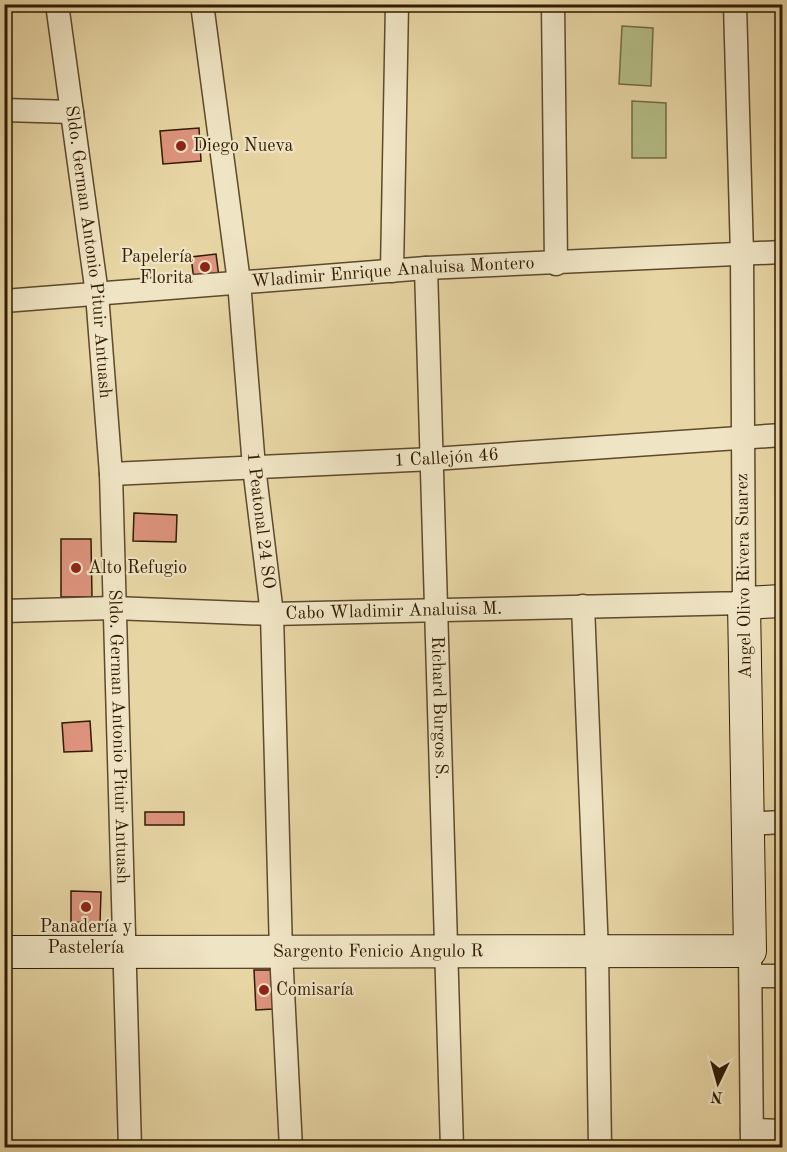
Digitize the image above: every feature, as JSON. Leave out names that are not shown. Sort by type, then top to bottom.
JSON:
[{"type":"street","name":"Sldo. German Antonio Pituir Antuash","points":[[57,4],[97,294],[111,474],[130,1148]]},
{"type":"street","name":"1 Peatonal 24 SO","points":[[202,4],[239,282],[254,467],[272,614],[282,952],[291,1148]]},
{"type":"street","points":[[392,271],[397,4]]},
{"type":"street","points":[[553,4],[556,264]]},
{"type":"street","name":"Angel Olivo Rivera Suarez","points":[[735,4],[742,255],[744,603],[752,1139]]},
{"type":"street","points":[[4,110],[72,112]]},
{"type":"street","name":"Wladimir Enrique Analuisa Montero","points":[[4,301],[426,268],[556,264],[783,252]]},
{"type":"street","name":"Richard Burgos S.","points":[[426,268],[452,1148]]},
{"type":"street","name":"1 Callejón 46","points":[[111,474],[433,459],[783,435]]},
{"type":"street","name":"Cabo Wladimir Analuisa M.","points":[[4,611],[113,608],[272,614],[783,601]]},
{"type":"street","points":[[583,606],[597,952],[600,1148]]},
{"type":"street","points":[[747,824],[783,822]]},
{"type":"street","name":"Sargento Fenicio Angulo R","points":[[4,952],[597,952],[751,964],[783,976]]},
{"type":"street","points":[[752,1139],[783,1131]]},
{"type":"green space","points":[[622,26],[653,28],[651,86],[619,84]]},
{"type":"green space","points":[[632,101],[666,103],[666,158],[632,158]]},
{"type":"building","name":"Diego Nueva","points":[[199,128],[201,161],[163,164],[160,131]]},
{"type":"building","name":"Papelería Florita","points":[[216,254],[219,277],[194,280],[191,257]]},
{"type":"building","points":[[134,513],[177,515],[176,542],[133,541]]},
{"type":"building","name":"Alto Refugio","points":[[61,539],[91,539],[92,597],[61,597]]},
{"type":"building","points":[[90,721],[92,751],[64,752],[62,723]]},
{"type":"building","points":[[145,812],[184,812],[184,825],[145,825]]},
{"type":"building","name":"Panadería y Pastelería","points":[[71,891],[101,892],[100,923],[71,922]]},
{"type":"building","name":"Comisaría","points":[[254,970],[272,970],[273,1009],[256,1010]]},
{"type":"place","name":"Diego Nueva","points":[[181,146]]},
{"type":"place","name":"Papelería Florita","points":[[205,267]]},
{"type":"place","name":"Alto Refugio","points":[[76,568]]},
{"type":"place","name":"Panadería y Pastelería","points":[[86,907]]},
{"type":"place","name":"Comisaría","points":[[264,990]]}]
